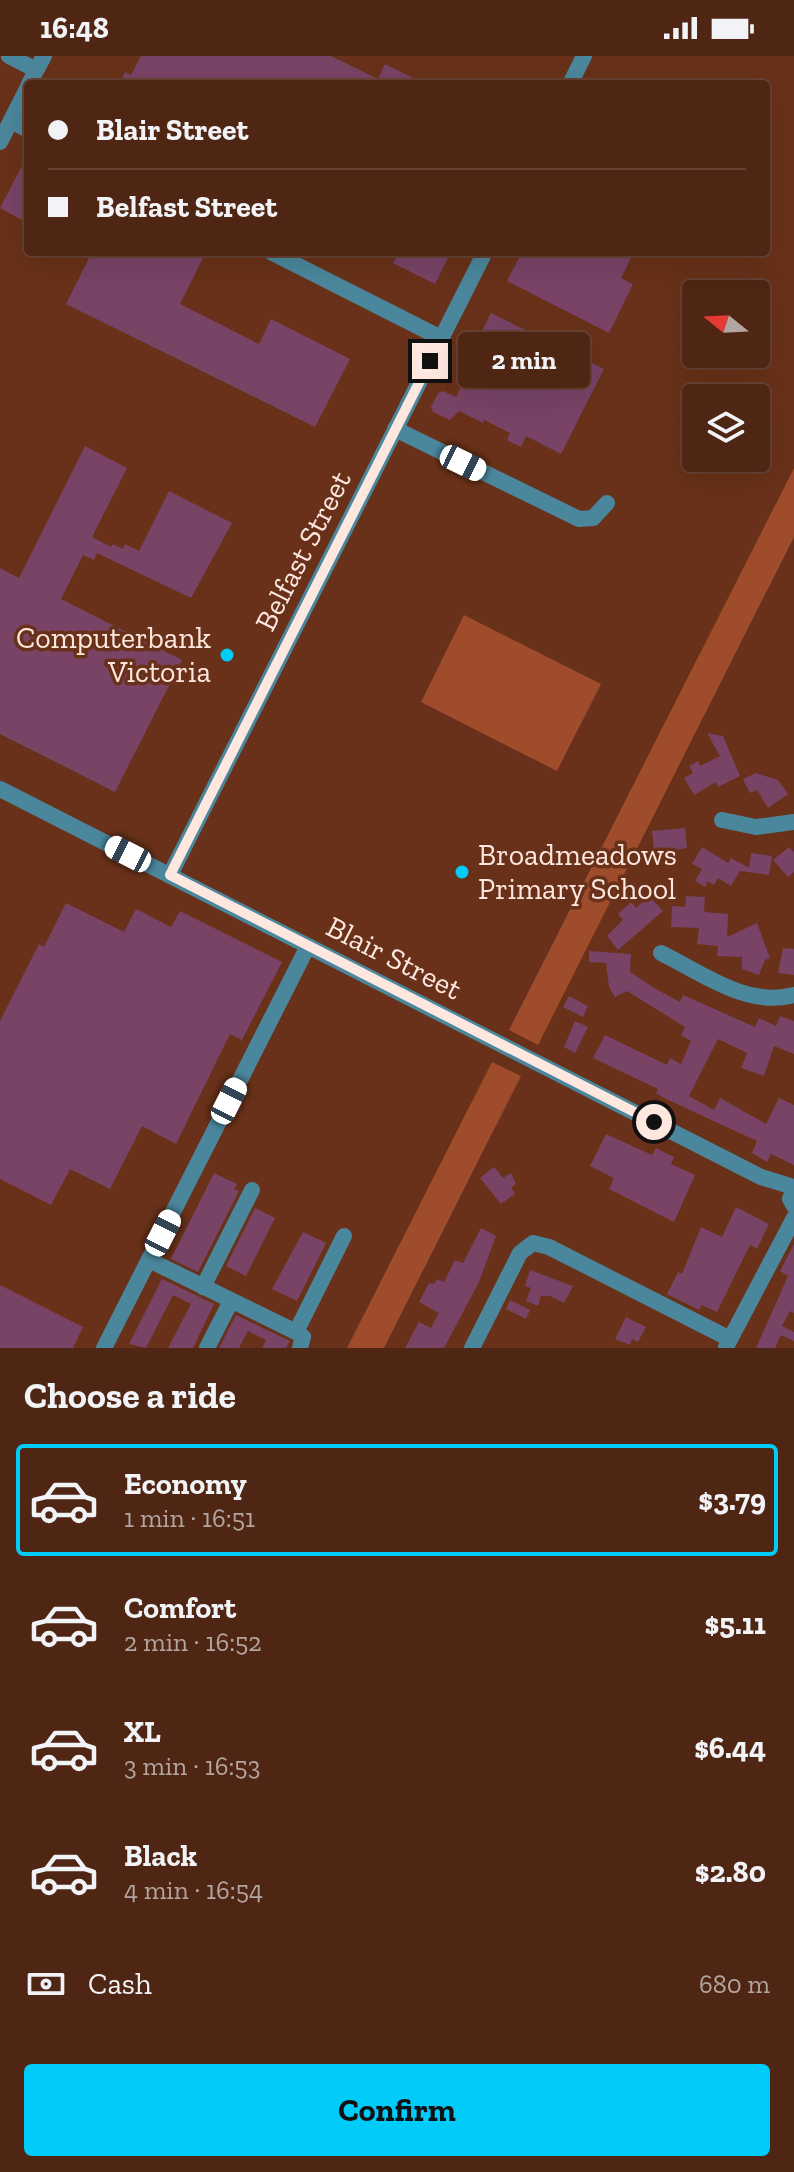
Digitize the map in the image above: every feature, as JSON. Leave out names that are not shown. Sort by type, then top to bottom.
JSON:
[{"type":"street","points":[[9,56],[34,74]]},
{"type":"street","points":[[572,80],[584,56]]},
{"type":"street","points":[[0,142],[24,94]]},
{"type":"street","points":[[11,121],[24,128]]},
{"type":"street","points":[[279,256],[441,338]]},
{"type":"street","name":"Belfast Street","points":[[170,875],[483,256]]},
{"type":"street","points":[[395,429],[579,519],[593,518],[607,503]]},
{"type":"street","name":"Blair Street","points":[[1,793],[170,875],[761,1177],[792,1204]]},
{"type":"street","points":[[722,820],[756,827],[794,822]]},
{"type":"street","points":[[104,1348],[308,946]]},
{"type":"street","points":[[661,953],[751,996],[770,1000],[794,995]]},
{"type":"street","points":[[203,1287],[252,1190]]},
{"type":"street","points":[[472,1348],[520,1253],[533,1243],[549,1247],[728,1343],[792,1204]]},
{"type":"street","points":[[149,1260],[231,1301],[298,1340],[344,1236]]},
{"type":"street","points":[[207,1348],[231,1301]]},
{"type":"shaded area","points":[[794,468],[794,537],[538,1045],[509,1030]]},
{"type":"shaded area","points":[[464,615],[601,684],[557,771],[421,702]]},
{"type":"shaded area","points":[[492,1062],[521,1076],[384,1348],[347,1348]]},
{"type":"building","points":[[141,56],[331,56],[378,79],[385,64],[417,80],[121,80],[125,72],[131,75]]},
{"type":"building","points":[[24,162],[22,220],[0,208]]},
{"type":"building","points":[[90,256],[204,256],[180,304],[259,344],[271,319],[350,359],[315,427],[66,304]]},
{"type":"building","points":[[397,256],[449,256],[435,284],[393,263]]},
{"type":"building","points":[[520,256],[632,256],[621,278],[633,284],[609,333],[507,281]]},
{"type":"building","points":[[491,313],[604,369],[561,454],[526,436],[521,447],[507,440],[510,433],[459,411],[450,420],[433,412],[431,407],[438,393],[443,391],[456,397],[478,353],[473,351]]},
{"type":"building","points":[[85,446],[127,468],[92,537],[111,547],[113,544],[123,549],[125,544],[139,551],[169,491],[232,523],[191,598],[97,553],[94,560],[83,555],[61,599],[182,660],[115,792],[0,734],[0,568],[19,578]]},
{"type":"building","points":[[707,733],[723,736],[740,776],[718,787],[716,782],[694,795],[684,778],[693,773],[689,766],[698,761],[700,766],[720,756]]},
{"type":"building","points":[[756,773],[778,780],[788,794],[768,808],[757,790],[750,793],[743,779]]},
{"type":"building","points":[[685,828],[687,848],[665,851],[666,857],[655,859],[652,831]]},
{"type":"building","points":[[702,847],[728,863],[731,858],[749,868],[751,853],[772,856],[769,875],[740,871],[731,886],[718,878],[714,885],[707,881],[706,887],[695,881],[702,869],[692,864]]},
{"type":"building","points":[[789,847],[794,852],[794,872],[788,877],[773,860]]},
{"type":"building","points":[[649,896],[663,911],[618,950],[607,936],[623,920],[618,914],[631,902],[636,908]]},
{"type":"building","points":[[686,896],[705,897],[704,912],[728,914],[727,937],[757,923],[770,958],[765,960],[759,975],[742,969],[742,957],[717,956],[718,946],[697,944],[699,928],[671,927],[672,906],[685,907]]},
{"type":"building","points":[[66,903],[124,932],[136,909],[171,927],[180,911],[282,962],[242,1040],[230,1034],[176,1144],[142,1126],[110,1189],[70,1169],[51,1205],[0,1179],[0,1021],[39,944],[44,947]]},
{"type":"building","points":[[783,948],[794,949],[794,975],[778,973]]},
{"type":"building","points":[[589,951],[631,954],[630,972],[680,1002],[683,995],[755,1027],[759,1018],[776,1026],[780,1016],[794,1021],[794,1054],[774,1046],[764,1076],[741,1068],[747,1053],[718,1039],[689,1096],[714,1110],[720,1098],[766,1124],[779,1098],[794,1105],[794,1165],[771,1154],[767,1162],[752,1153],[757,1141],[666,1099],[656,1093],[658,1089],[593,1058],[605,1035],[667,1065],[670,1058],[681,1064],[691,1041],[681,1035],[685,1027],[627,991],[615,997],[609,987],[606,963],[589,962]]},
{"type":"building","points":[[569,996],[588,1006],[583,1017],[563,1007]]},
{"type":"building","points":[[575,1021],[588,1027],[575,1053],[564,1047]]},
{"type":"building","points":[[606,1134],[652,1155],[656,1148],[674,1157],[671,1164],[695,1175],[674,1222],[609,1189],[614,1178],[590,1166]]},
{"type":"building","points":[[494,1167],[503,1178],[511,1173],[516,1184],[511,1187],[515,1194],[501,1204],[480,1178]]},
{"type":"building","points":[[214,1173],[237,1184],[234,1189],[239,1191],[198,1272],[171,1259]]},
{"type":"building","points":[[736,1207],[769,1224],[757,1249],[750,1245],[717,1312],[702,1305],[699,1310],[667,1294],[678,1272],[682,1274],[701,1227],[722,1237]]},
{"type":"building","points":[[255,1208],[275,1218],[246,1276],[226,1266]]},
{"type":"building","points":[[481,1228],[496,1236],[479,1282],[444,1348],[405,1348],[419,1322],[431,1328],[439,1313],[419,1302],[429,1283],[434,1284],[437,1279],[444,1282],[455,1260],[463,1263]]},
{"type":"building","points":[[303,1232],[326,1243],[297,1301],[272,1289]]},
{"type":"building","points":[[794,1244],[794,1313],[790,1311],[782,1326],[794,1332],[794,1341],[781,1335],[775,1348],[756,1348],[788,1276],[780,1271]]},
{"type":"building","points":[[530,1270],[573,1286],[564,1303],[550,1296],[541,1296],[538,1306],[526,1301],[531,1288],[525,1286]]},
{"type":"building","points":[[162,1279],[214,1304],[193,1348],[168,1348],[191,1304],[173,1295],[146,1348],[129,1344]]},
{"type":"building","points":[[0,1285],[83,1327],[73,1348],[0,1348]]},
{"type":"building","points":[[510,1300],[530,1310],[526,1319],[506,1309]]},
{"type":"building","points":[[236,1315],[290,1341],[286,1348],[262,1348],[266,1340],[248,1331],[239,1348],[219,1348]]},
{"type":"building","points":[[626,1317],[646,1327],[638,1342],[632,1339],[630,1345],[615,1339]]},
{"type":"place","name":"Computerbank Victoria","points":[[227,655]]},
{"type":"place","name":"Broadmeadows Primary School","points":[[462,872]]},
{"type":"route","points":[[430,361],[170,875],[654,1122]]}]
